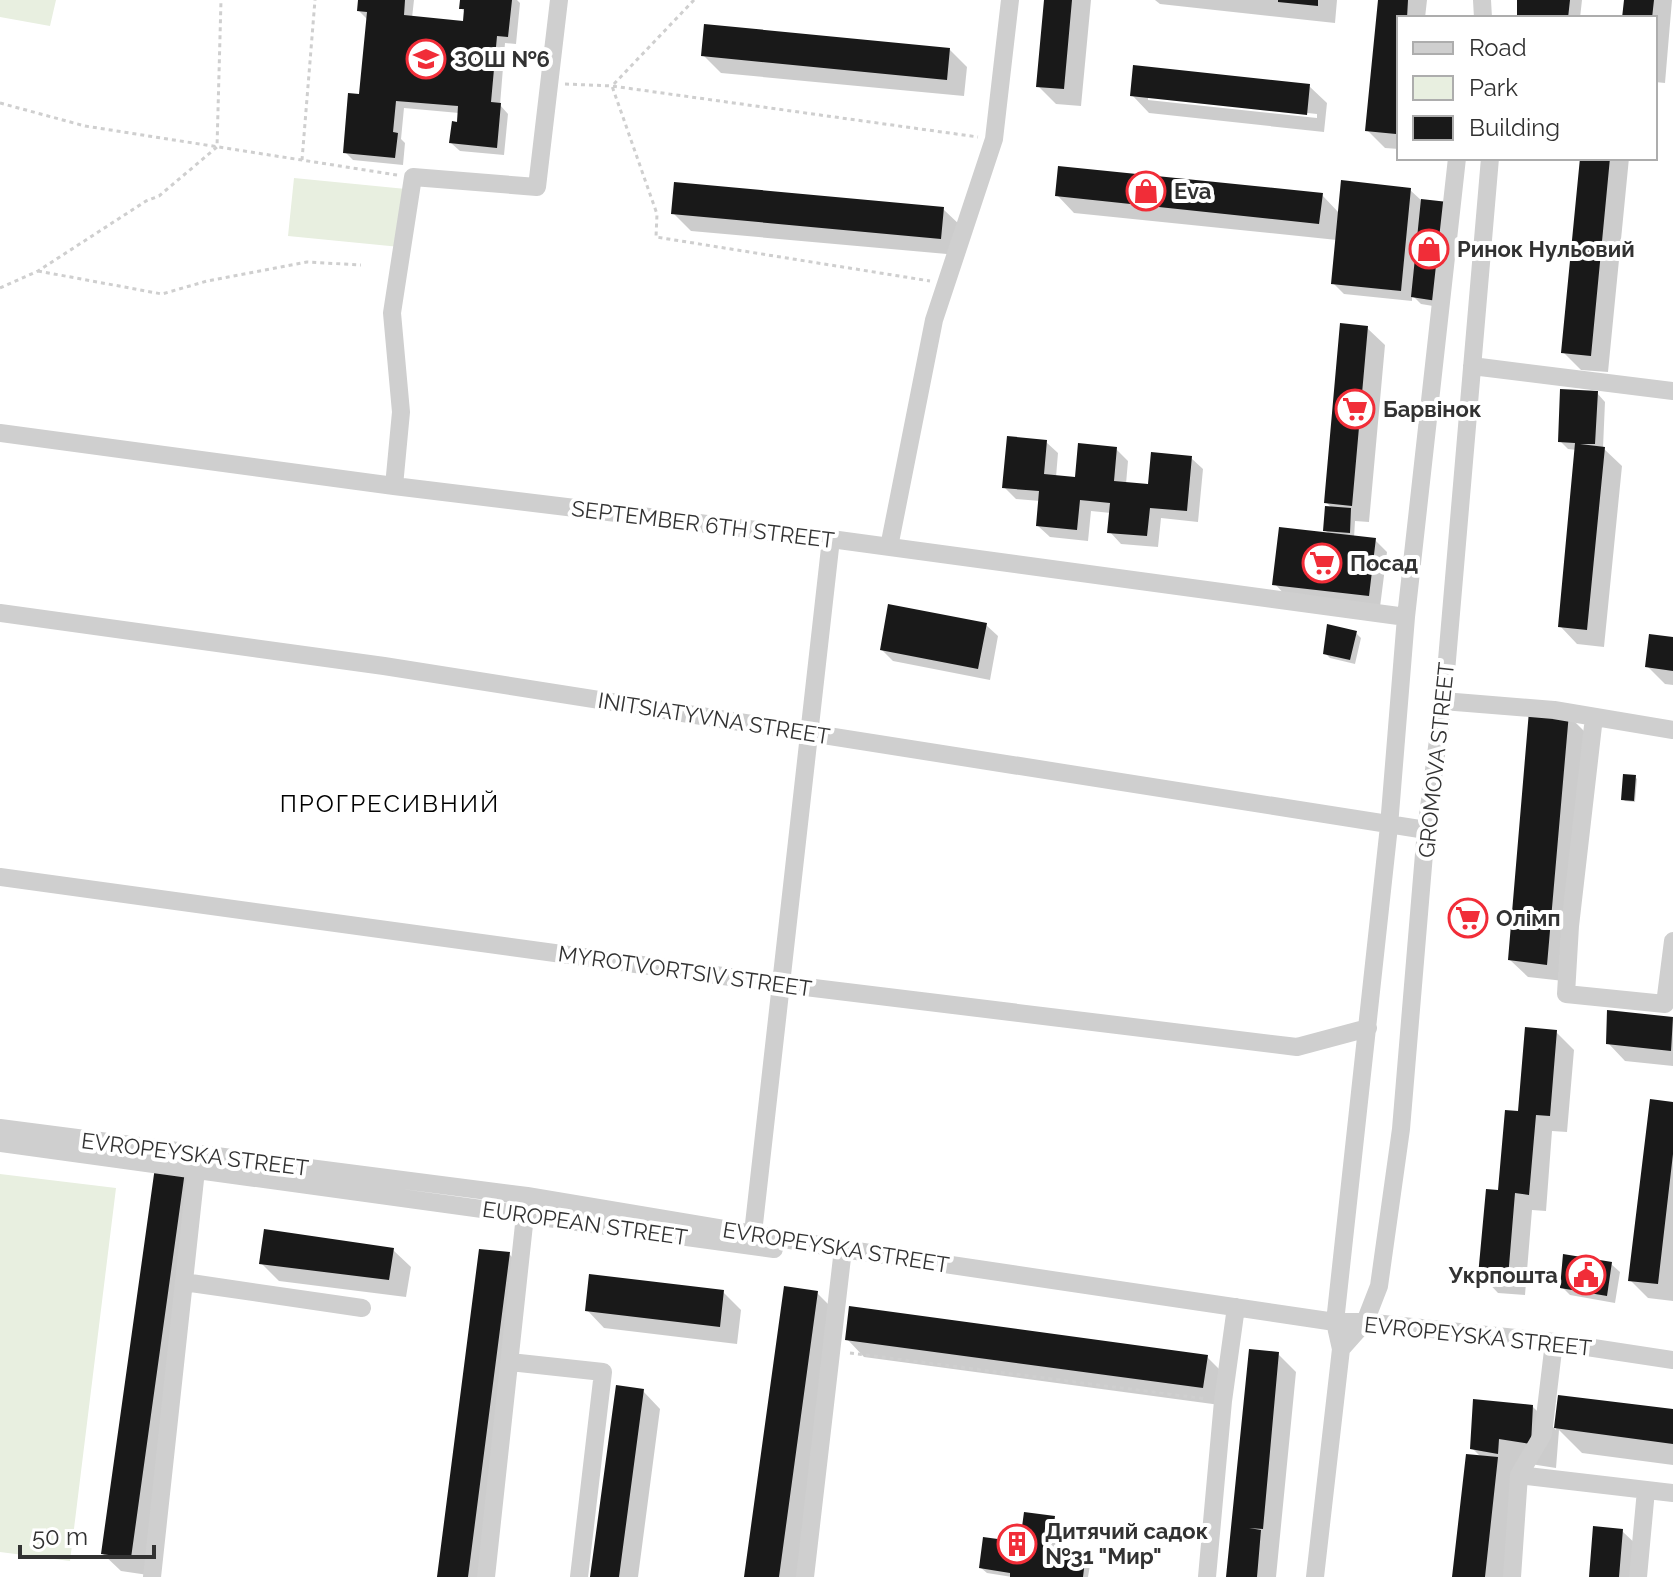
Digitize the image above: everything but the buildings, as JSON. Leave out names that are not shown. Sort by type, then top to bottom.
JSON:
[{"type":"street","points":[[394,486],[401,412],[392,313],[413,177],[537,187],[559,0]]},
{"type":"street","points":[[889,547],[934,320],[994,139],[1010,0]]},
{"type":"street","name":"GROMOVA STREET","points":[[1315,1577],[1341,1349],[1335,1322],[1389,826],[1406,617],[1457,160]]},
{"type":"street","name":"GROMOVA STREET","points":[[1341,1349],[1365,1322],[1379,1286],[1401,1129],[1426,830],[1443,701],[1490,160]]},
{"type":"street","points":[[1472,366],[1673,391]]},
{"type":"street","name":"SEPTEMBER 6TH STREET","points":[[0,433],[394,486],[831,539],[1406,617]]},
{"type":"street","points":[[753,1233],[831,539]]},
{"type":"street","name":"INITSIATYVNA STREET","points":[[0,613],[384,666],[1426,830]]},
{"type":"street","points":[[1443,701],[1554,710],[1673,730]]},
{"type":"street","points":[[1594,717],[1570,926],[1566,994],[1665,1004],[1673,941]]},
{"type":"street","name":"MYROTVORTSIV STREET","points":[[0,877],[781,984],[1297,1047],[1368,1028]]},
{"type":"street","name":"EVROPEYSKA STREET","points":[[0,1128],[527,1196],[843,1249],[1335,1322],[1365,1322],[1554,1342],[1673,1360]]},
{"type":"street","name":"EUROPEAN STREET","points":[[0,1143],[1313,1322]]},
{"type":"street","points":[[152,1577],[198,1155]]},
{"type":"street","points":[[486,1577],[527,1196]]},
{"type":"street","points":[[805,1577],[843,1249]]},
{"type":"street","points":[[184,1282],[362,1308]]},
{"type":"street","points":[[1207,1577],[1223,1401],[1236,1307]]},
{"type":"street","points":[[1512,1577],[1519,1475],[1543,1434],[1554,1342]]},
{"type":"street","points":[[510,1362],[603,1372],[579,1577]]},
{"type":"street","points":[[1519,1475],[1673,1493]]},
{"type":"street","points":[[1638,1577],[1646,1490]]},
{"type":"path","points":[[0,288],[38,271],[146,201],[159,196],[217,147],[221,0]]},
{"type":"path","points":[[302,160],[315,0]]},
{"type":"path","points":[[612,86],[694,0]]},
{"type":"path","points":[[549,83],[612,86],[994,139]]},
{"type":"path","points":[[612,86],[657,214],[656,237],[946,283]]},
{"type":"path","points":[[0,103],[85,126],[413,177]]},
{"type":"path","points":[[38,271],[162,294],[207,281],[307,262],[361,265]]},
{"type":"path","points":[[831,1351],[1223,1401]]},
{"type":"green space","points":[[0,0],[56,0],[50,26],[0,17]]},
{"type":"green space","points":[[294,178],[406,189],[400,247],[288,236]]},
{"type":"green space","points":[[0,1174],[116,1188],[70,1561],[0,1552]]},
{"type":"place","name":"ЗОШ №6","points":[[426,59]]},
{"type":"place","name":"Eva","points":[[1146,191]]},
{"type":"place","name":"Ринок Нульовий","points":[[1429,249]]},
{"type":"place","name":"Барвінок","points":[[1355,409]]},
{"type":"place","name":"Посад","points":[[1322,563]]},
{"type":"place","name":"Олімп","points":[[1468,918]]},
{"type":"place","name":"Укрпошта","points":[[1586,1275]]},
{"type":"place","name":"Дитячий садок №31 \"Мир\"","points":[[1017,1544]]},
{"type":"district","name":"ПРОГРЕСИВНИЙ","points":[[390,804]]}]
